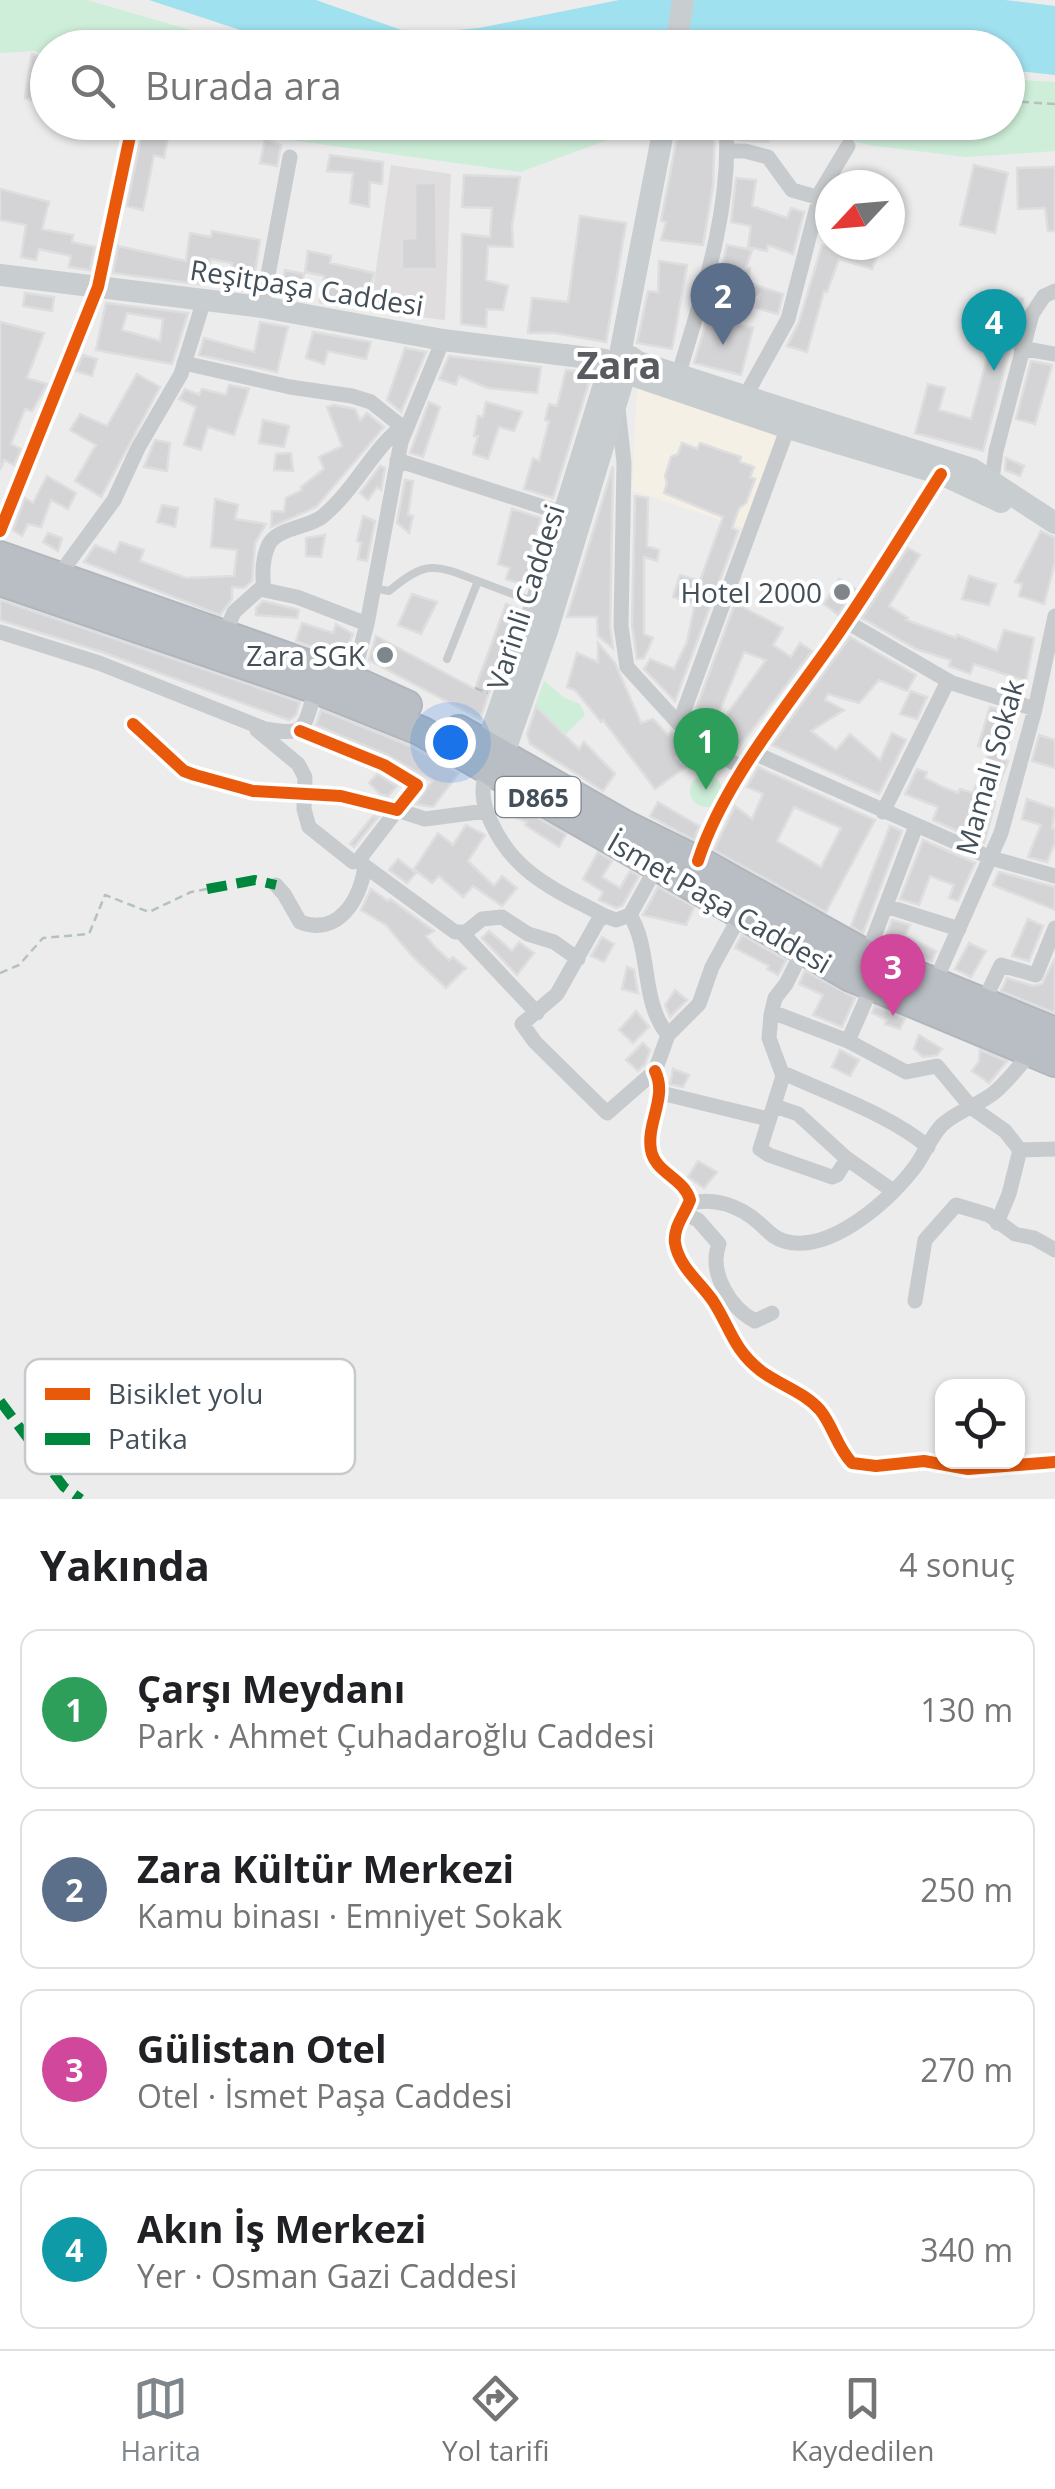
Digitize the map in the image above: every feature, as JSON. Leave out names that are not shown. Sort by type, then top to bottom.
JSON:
[{"type":"highway","name":"İsmet Paşa Caddesi","points":[[0,556],[352,680],[867,954],[1055,1032]]},
{"type":"highway","name":"İsmet Paşa Caddesi","points":[[0,581],[316,689],[493,756],[657,866],[803,950],[872,986],[1043,1057]]},
{"type":"main road","points":[[679,30],[683,0]]},
{"type":"main road","name":"Varinli Caddesi","points":[[493,756],[572,552],[618,369],[662,140]]},
{"type":"main road","name":"Reşitpaşa Caddesi","points":[[0,275],[262,307],[618,369],[791,419],[990,489]]},
{"type":"main road","points":[[618,369],[638,362],[746,395],[791,419],[972,469],[990,489],[1055,525]]},
{"type":"main road","name":"Varinli Caddesi","points":[[493,756],[606,381],[618,369]]},
{"type":"street","points":[[0,530],[98,287],[129,140]]},
{"type":"street","points":[[679,374],[710,268],[727,140]]},
{"type":"street","points":[[832,170],[848,146]]},
{"type":"street","points":[[728,151],[768,157],[792,190],[815,197]]},
{"type":"street","points":[[262,307],[290,158]]},
{"type":"street","points":[[746,395],[788,320],[815,217]]},
{"type":"street","points":[[990,489],[1021,348],[1037,304],[1055,291]]},
{"type":"street","points":[[59,575],[114,500],[184,363],[204,300]]},
{"type":"street","points":[[352,680],[405,424],[443,340]]},
{"type":"street","points":[[1021,348],[1055,354]]},
{"type":"street","points":[[184,363],[290,388],[352,396],[371,402],[405,424]]},
{"type":"street","points":[[618,369],[624,462],[621,626],[627,667],[679,724],[710,750],[744,769]]},
{"type":"street","points":[[679,724],[791,419]]},
{"type":"street","points":[[366,624],[297,597],[264,590],[262,571],[268,545],[276,536],[316,522],[344,498],[380,448],[405,424]]},
{"type":"street","points":[[398,460],[565,514]]},
{"type":"street","points":[[698,861],[703,844],[754,753],[847,622],[941,474]]},
{"type":"street","points":[[224,634],[234,612],[263,586]]},
{"type":"street","name":"Mamalı Sokak","points":[[935,982],[1002,834],[1055,616]]},
{"type":"street","points":[[847,622],[948,680],[1034,710]]},
{"type":"street","points":[[0,632],[100,663],[249,724],[291,734],[300,731],[384,765],[417,786],[362,863],[364,878],[350,909],[335,923],[310,926],[300,922],[276,885]]},
{"type":"street","points":[[883,812],[948,680]]},
{"type":"street","points":[[300,731],[316,689]]},
{"type":"street","points":[[133,724],[184,771],[253,790],[365,800],[425,819],[486,811]]},
{"type":"street","points":[[249,724],[298,764],[305,777],[304,809],[309,826],[353,862],[362,863],[446,926],[461,932],[537,1013]]},
{"type":"street","points":[[754,753],[990,858],[1055,876]]},
{"type":"street","points":[[493,756],[482,796],[486,811],[500,842],[524,870],[605,916],[622,920],[630,915],[657,866]]},
{"type":"street","points":[[867,954],[916,826]]},
{"type":"street","points":[[886,906],[959,929]]},
{"type":"street","points":[[605,916],[598,921],[557,994],[522,1024],[607,1113],[656,1071],[668,1035],[699,1004],[712,967],[741,914]]},
{"type":"street","points":[[630,915],[641,937],[654,1012],[668,1035]]},
{"type":"street","points":[[461,932],[482,919],[502,917],[528,934],[554,942],[578,959]]},
{"type":"street","points":[[983,1004],[1001,966],[1036,975],[1055,928]]},
{"type":"street","points":[[803,950],[775,998],[770,1038],[783,1076],[760,1149],[832,1177],[848,1159]]},
{"type":"street","points":[[848,1040],[872,986]]},
{"type":"street","points":[[772,1012],[848,1040],[906,1072],[937,1066],[971,1107],[1020,1150]]},
{"type":"street","points":[[1043,1057],[941,1126],[894,1191],[857,1224],[840,1232],[786,1243],[728,1205],[702,1200],[687,1209],[675,1228],[682,1263],[712,1299],[736,1347],[764,1372],[819,1409],[852,1463],[876,1466],[924,1461],[968,1470],[1055,1462]]},
{"type":"street","points":[[656,1071],[661,1093],[650,1149],[659,1165],[687,1188],[687,1209],[718,1244],[714,1258],[716,1274],[736,1306],[755,1322],[772,1313]]},
{"type":"street","points":[[783,1076],[846,1100],[913,1134],[928,1147]]},
{"type":"street","points":[[661,1093],[804,1119],[848,1159],[894,1191]]},
{"type":"street","points":[[1020,1150],[1054,1147]]},
{"type":"street","points":[[997,1223],[1020,1150]]},
{"type":"street","points":[[915,1300],[924,1240],[956,1204],[989,1215],[997,1223],[1055,1250]]},
{"type":"lane","points":[[373,588],[389,591],[412,572],[438,566],[536,603]]},
{"type":"lane","points":[[447,659],[478,581]]},
{"type":"path","points":[[1025,102],[1055,104]]},
{"type":"path","points":[[0,973],[19,965],[43,938],[89,934],[105,894],[148,912],[190,892],[206,889]]},
{"type":"shaded area","points":[[391,165],[451,174],[445,320],[370,311]]},
{"type":"shaded area","points":[[637,388],[777,434],[746,529],[632,490]]},
{"type":"green space","points":[[0,0],[87,0],[190,30],[30,30],[30,51],[0,53]]},
{"type":"green space","points":[[1025,80],[1055,82],[1055,151],[966,157],[851,140],[1025,140]]},
{"type":"green space","points":[[290,140],[608,140],[520,172]]},
{"type":"green space","points":[[544,681],[565,698],[580,704],[585,715],[566,734],[535,706]]},
{"type":"green space","points":[[706,775],[718,779],[722,791],[718,803],[706,807],[694,803],[690,791],[694,779]]},
{"type":"water","points":[[149,0],[316,0],[402,30],[240,30]]},
{"type":"water","points":[[619,0],[1005,0],[1055,6],[1055,75],[1025,72],[1025,30],[457,30]]},
{"type":"building","points":[[30,67],[30,100],[25,98]]},
{"type":"building","points":[[140,140],[168,140],[164,158],[154,155],[143,210],[127,206]]},
{"type":"building","points":[[265,140],[281,145],[277,166],[260,163]]},
{"type":"building","points":[[677,140],[714,140],[713,186],[703,245],[661,240],[666,222],[661,221]]},
{"type":"building","points":[[330,155],[383,162],[382,184],[370,182],[369,207],[350,203],[353,173],[327,171]]},
{"type":"building","points":[[974,165],[1008,173],[995,233],[960,225]]},
{"type":"building","points":[[1055,167],[1055,231],[1048,231],[1045,208],[1018,209],[1017,168]]},
{"type":"building","points":[[464,175],[520,177],[512,225],[513,247],[488,246],[486,280],[508,286],[503,310],[487,309],[486,327],[461,324],[462,234],[490,237],[492,208],[462,207]]},
{"type":"building","points":[[736,178],[756,180],[752,206],[787,218],[791,208],[804,212],[793,254],[768,245],[767,251],[748,247],[751,226],[731,222]]},
{"type":"building","points":[[415,183],[436,183],[437,269],[402,269],[402,239],[415,238]]},
{"type":"building","points":[[0,189],[49,202],[42,229],[73,235],[72,242],[95,247],[90,270],[69,267],[71,256],[39,249],[36,260],[21,257],[26,225],[0,220]]},
{"type":"building","points":[[580,216],[626,223],[606,342],[555,333],[528,333],[532,298],[568,302]]},
{"type":"building","points":[[212,231],[260,240],[252,291],[228,288],[232,263],[211,259],[205,285],[113,273],[118,246],[186,261],[190,233],[211,237]]},
{"type":"building","points":[[727,245],[752,250],[746,268],[750,268],[749,283],[783,294],[778,314],[756,308],[760,295],[723,289]]},
{"type":"building","points":[[308,251],[331,256],[330,263],[374,273],[368,297],[338,298],[337,305],[320,302],[324,276],[305,272]]},
{"type":"building","points":[[818,260],[839,260],[827,292],[824,291],[807,352],[787,346],[799,322]]},
{"type":"building","points":[[842,260],[876,260],[872,269]]},
{"type":"building","points":[[659,261],[687,265],[672,349],[637,343],[648,291],[658,292]]},
{"type":"building","points":[[285,270],[304,274],[298,298],[280,295]]},
{"type":"building","points":[[25,293],[54,297],[52,311],[23,306]]},
{"type":"building","points":[[1004,294],[1023,299],[983,451],[915,433],[928,384],[945,388],[939,410],[971,419]]},
{"type":"building","points":[[106,303],[188,313],[172,364],[96,350]],"holes":[[[127,313],[163,319],[160,341],[122,330]]]},
{"type":"building","points":[[708,316],[753,328],[741,375],[694,363]]},
{"type":"building","points":[[0,322],[44,333],[27,378],[47,384],[32,411],[25,409],[11,444],[21,449],[14,465],[4,460],[0,470]]},
{"type":"building","points":[[260,322],[288,327],[277,372],[199,355],[204,338],[254,352]]},
{"type":"building","points":[[313,332],[371,342],[366,359],[328,351],[324,364],[306,358]]},
{"type":"building","points":[[405,348],[426,352],[401,412],[387,400]]},
{"type":"building","points":[[83,355],[97,359],[92,376],[76,371]]},
{"type":"building","points":[[449,356],[541,367],[537,393],[488,388],[459,376],[456,385],[439,379]]},
{"type":"building","points":[[1031,361],[1052,365],[1035,424],[1016,419]]},
{"type":"building","points":[[566,370],[590,373],[590,379],[553,498],[524,489],[533,458],[539,461],[549,404],[557,406]]},
{"type":"building","points":[[137,374],[160,387],[101,497],[75,481],[96,445],[70,430],[80,414],[107,426]]},
{"type":"building","points":[[229,385],[249,389],[234,435],[208,427],[201,450],[184,445],[196,407],[179,399],[185,389],[199,395],[202,389],[226,395]]},
{"type":"building","points":[[429,402],[440,407],[423,457],[410,453]]},
{"type":"building","points":[[486,402],[522,412],[514,431],[499,427],[488,459],[473,454],[478,416],[483,417]]},
{"type":"building","points":[[327,407],[355,409],[360,420],[367,413],[384,427],[316,507],[271,527],[272,511],[284,512],[286,498],[302,490],[324,469],[319,457],[342,446]]},
{"type":"building","points":[[263,420],[289,426],[284,447],[259,443]]},
{"type":"building","points":[[155,440],[170,443],[167,471],[144,467]]},
{"type":"building","points":[[682,443],[697,449],[700,443],[741,457],[740,462],[754,467],[750,477],[755,479],[746,503],[739,508],[732,528],[738,531],[675,701],[644,669],[650,659],[674,669],[687,642],[695,603],[673,597],[680,575],[700,581],[723,517],[664,493],[671,457],[678,454]]},
{"type":"building","points":[[291,453],[293,471],[274,470],[276,454]]},
{"type":"building","points":[[1006,458],[1024,466],[1020,476],[1005,470]]},
{"type":"building","points":[[380,466],[385,468],[381,490],[377,487],[368,500],[360,493]]},
{"type":"building","points":[[613,466],[613,648],[598,636],[597,617],[567,617]]},
{"type":"building","points":[[47,476],[76,493],[68,509],[51,500],[41,527],[28,524],[22,536],[13,530],[25,498],[33,503]]},
{"type":"building","points":[[405,480],[413,481],[409,533],[397,523]]},
{"type":"building","points":[[635,496],[648,498],[647,546],[659,550],[657,561],[644,557],[644,634],[653,638],[644,658],[637,659],[632,625]]},
{"type":"building","points":[[215,499],[238,505],[235,519],[266,524],[255,543],[252,581],[244,588],[232,587],[232,599],[220,615],[84,562],[95,545],[115,553],[120,542],[144,550],[140,561],[186,578],[234,576],[237,550],[211,547]]},
{"type":"building","points":[[162,505],[178,508],[175,527],[157,522]]},
{"type":"building","points":[[512,509],[541,518],[530,553],[536,554],[526,585],[506,579],[510,568],[498,564]]},
{"type":"building","points":[[363,516],[375,521],[367,561],[358,559],[361,542],[357,541]]},
{"type":"building","points":[[1041,531],[1055,538],[1055,562],[1044,604],[1019,596],[1022,584],[1015,582]]},
{"type":"building","points":[[48,533],[62,538],[58,551],[43,542]]},
{"type":"building","points":[[325,535],[321,557],[306,556],[306,538]]},
{"type":"building","points":[[908,548],[920,555],[889,606],[906,620],[997,651],[1004,630],[1034,638],[1026,681],[974,664],[970,674],[949,666],[951,660],[916,649],[862,618]]},
{"type":"building","points":[[969,576],[996,584],[989,605],[962,599]]},
{"type":"building","points":[[839,579],[855,589],[838,615],[824,604]]},
{"type":"building","points":[[412,594],[437,602],[421,634],[398,625]]},
{"type":"building","points":[[0,600],[300,702],[296,715],[289,720],[102,652],[0,620]]},
{"type":"building","points":[[263,601],[299,610],[297,618],[256,615],[256,608]]},
{"type":"building","points":[[735,603],[783,628],[773,645],[791,657],[800,643],[812,651],[736,751],[692,720]],"holes":[[[744,652],[766,660],[716,729],[713,727]]]},
{"type":"building","points":[[506,604],[518,609],[480,719],[369,660],[376,636],[475,689]]},
{"type":"building","points":[[302,623],[333,633],[336,624],[353,634],[343,658],[296,641]]},
{"type":"building","points":[[850,637],[916,675],[907,691],[879,680],[859,703],[828,694],[825,700],[844,710],[811,731],[836,750],[850,734],[880,760],[892,733],[906,740],[879,794],[772,745]]},
{"type":"building","points":[[598,643],[615,663],[641,723],[653,719],[668,735],[672,732],[695,765],[675,757],[686,767],[655,789],[603,720],[575,690],[567,687],[577,653],[598,662]]},
{"type":"building","points":[[911,691],[927,697],[917,719],[900,714]]},
{"type":"building","points":[[536,707],[579,749],[584,742],[615,774],[603,791],[530,744],[527,734]]},
{"type":"building","points":[[990,707],[1012,713],[1004,732],[1011,734],[1003,760],[1008,761],[994,798],[984,843],[933,820],[938,807],[905,794],[917,769],[927,772],[925,778],[945,788],[973,793],[990,750],[978,746]]},
{"type":"building","points":[[321,710],[413,747],[459,773],[433,807],[416,804],[432,781],[388,755],[316,725]]},
{"type":"building","points":[[1039,735],[1055,740],[1055,768],[1032,761]]},
{"type":"building","points":[[758,767],[875,820],[826,912],[714,850],[735,806],[752,819],[763,794],[747,787]],"holes":[[[794,807],[841,828],[821,867],[777,841]]]},
{"type":"building","points":[[377,774],[397,786],[388,796],[369,783]]},
{"type":"building","points":[[501,797],[566,834],[559,847],[525,825],[527,822],[498,811],[496,802]]},
{"type":"building","points":[[1027,799],[1055,809],[1055,842],[1047,862],[1028,857],[1041,825],[1022,819]]},
{"type":"building","points":[[658,802],[699,826],[694,840],[650,816]]},
{"type":"building","points":[[373,816],[378,817],[354,847],[350,844]]},
{"type":"building","points":[[466,825],[485,835],[468,861],[494,886],[502,876],[517,888],[502,906],[473,886],[463,897],[439,876],[432,883],[414,869],[438,833],[453,845]]},
{"type":"building","points":[[890,826],[902,831],[863,933],[851,926]]},
{"type":"building","points":[[923,840],[975,863],[958,901],[949,898],[954,885],[930,876],[919,905],[900,899]]},
{"type":"building","points":[[598,852],[612,861],[602,877],[620,888],[630,871],[639,876],[622,906],[616,908],[599,900],[603,892],[583,879]]},
{"type":"building","points":[[398,859],[416,873],[407,883],[389,870]]},
{"type":"building","points":[[999,872],[1055,887],[1055,910],[993,885]]},
{"type":"building","points":[[658,887],[694,907],[686,925],[643,915]]},
{"type":"building","points":[[371,889],[434,931],[426,936],[435,947],[466,968],[446,988],[386,925],[361,910]]},
{"type":"building","points":[[1028,919],[1043,926],[1029,961],[1012,956]]},
{"type":"building","points":[[892,920],[910,925],[905,936],[936,951],[932,961],[884,943]]},
{"type":"building","points":[[489,931],[512,951],[519,942],[534,953],[517,975],[482,938]]},
{"type":"building","points":[[742,935],[786,960],[778,975],[735,948]]},
{"type":"building","points":[[602,937],[614,944],[604,962],[591,956]]},
{"type":"building","points":[[969,943],[986,951],[971,977],[955,969]]},
{"type":"building","points":[[1055,958],[1055,1013],[1001,991],[1007,978],[1033,986],[1042,984]]},
{"type":"building","points":[[627,967],[634,970],[638,993],[622,989]]},
{"type":"building","points":[[805,971],[855,998],[842,1027],[813,1015],[823,995],[799,984]]},
{"type":"building","points":[[675,990],[687,1000],[670,1017],[665,1005]]},
{"type":"building","points":[[875,1006],[905,1018],[900,1029],[885,1024],[887,1020],[872,1013]]},
{"type":"building","points":[[636,1011],[649,1027],[633,1043],[619,1030]]},
{"type":"building","points":[[919,1035],[942,1049],[937,1055],[923,1057],[914,1049]]},
{"type":"building","points":[[643,1043],[650,1050],[638,1071],[626,1060]]},
{"type":"building","points":[[840,1050],[859,1060],[850,1076],[832,1067]]},
{"type":"building","points":[[980,1050],[1007,1061],[989,1083],[972,1071]]},
{"type":"building","points":[[673,1069],[689,1075],[683,1087],[670,1084]]},
{"type":"building","points":[[698,1161],[717,1172],[704,1188],[688,1177]]},
{"type":"marked path","points":[[207,889],[255,880],[276,885]]},
{"type":"marked path","points":[[0,1401],[25,1435]]},
{"type":"marked path","points":[[54,1474],[81,1499]]},
{"type":"cycle path","points":[[0,531],[98,287],[129,140]]},
{"type":"cycle path","points":[[698,861],[739,775],[847,621],[941,474]]},
{"type":"cycle path","points":[[133,724],[184,771],[253,791],[341,796],[397,810],[417,785],[384,765],[300,731]]},
{"type":"cycle path","points":[[655,1071],[659,1091],[651,1150],[658,1164],[682,1186],[690,1200],[675,1237],[681,1260],[713,1301],[744,1355],[820,1410],[852,1463],[876,1466],[924,1461],[968,1469],[1055,1462]]},
{"type":"place","name":"Zara Kültür Merkezi","points":[[723,345]]},
{"type":"place","name":"Akın İş Merkezi","points":[[994,371]]},
{"type":"place","name":"Hotel 2000","points":[[842,592]]},
{"type":"place","name":"Zara SGK","points":[[385,655]]},
{"type":"place","name":"Çarşı Meydanı","points":[[706,790]]},
{"type":"place","name":"Gülistan Otel","points":[[893,1016]]},
{"type":"district","name":"Zara","points":[[619,364]]}]
